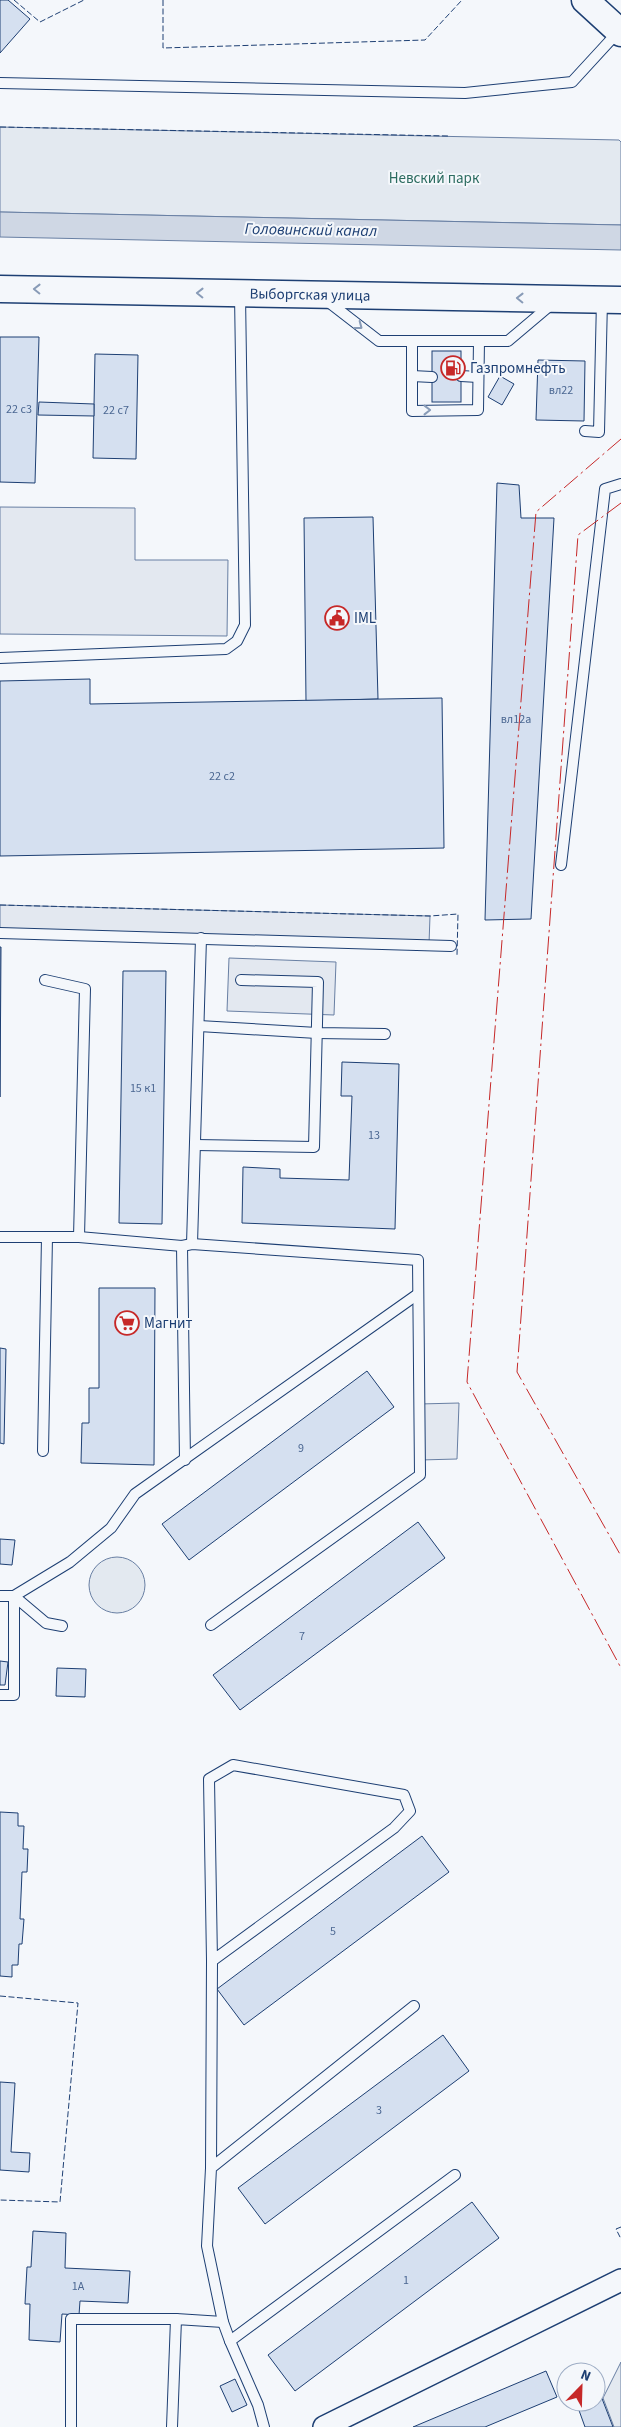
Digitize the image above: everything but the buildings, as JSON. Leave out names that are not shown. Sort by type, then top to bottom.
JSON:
[{"type":"street","points":[[585,0],[620,32]]},
{"type":"street","name":"Выборгская улица","points":[[0,288],[321,296],[611,300]]},
{"type":"street","points":[[324,2427],[621,2280]]},
{"type":"lane","points":[[0,83],[465,93],[572,82],[620,32]]},
{"type":"lane","points":[[0,658],[226,649],[237,641],[245,625],[240,294]]},
{"type":"lane","points":[[321,296],[379,341],[508,341],[558,299]]},
{"type":"lane","points":[[584,431],[599,432],[611,300]]},
{"type":"lane","points":[[412,341],[412,410],[478,410],[479,341]]},
{"type":"lane","points":[[412,376],[432,377]]},
{"type":"lane","points":[[461,376],[478,377]]},
{"type":"lane","points":[[561,865],[605,489],[621,484]]},
{"type":"lane","points":[[0,933],[451,946]]},
{"type":"lane","points":[[185,1460],[187,1245],[196,1145],[201,938]]},
{"type":"lane","points":[[46,980],[85,989],[79,1237]]},
{"type":"lane","points":[[196,1145],[314,1147],[318,982],[241,980]]},
{"type":"lane","points":[[199,1026],[317,1034],[385,1034]]},
{"type":"lane","points":[[0,1237],[79,1237],[418,1260],[420,1475],[211,1625]]},
{"type":"lane","points":[[43,1451],[47,1237]]},
{"type":"lane","points":[[0,1596],[14,1596],[70,1562],[111,1528],[135,1494],[418,1294]]},
{"type":"lane","points":[[14,1596],[46,1623],[62,1626]]},
{"type":"lane","points":[[0,1695],[14,1695],[14,1596]]},
{"type":"lane","points":[[212,1961],[394,1828],[410,1811],[404,1796],[233,1765],[209,1779],[212,1961],[211,2168],[207,2246],[223,2322],[258,2405],[264,2427]]},
{"type":"lane","points":[[211,2168],[414,2006]]},
{"type":"lane","points":[[230,2341],[455,2175]]},
{"type":"lane","points":[[71,2427],[72,2319],[176,2319],[223,2322]]},
{"type":"lane","points":[[172,2427],[176,2319]]},
{"type":"green space","name":"Невский парк","points":[[0,127],[619,140],[621,142],[621,225],[0,212]]},
{"type":"green space","points":[[111,1557],[123,1557],[133,1561],[141,1569],[145,1585],[141,1601],[133,1609],[123,1613],[111,1613],[101,1609],[93,1601],[89,1591],[89,1579],[93,1569],[101,1561]]},
{"type":"green space","points":[[621,2362],[621,2427],[614,2427],[606,2406],[606,2392]]},
{"type":"shaded area","points":[[0,507],[135,508],[135,560],[228,560],[227,636],[0,634]]},
{"type":"shaded area","points":[[0,905],[430,916],[429,944],[0,933]]},
{"type":"shaded area","points":[[229,958],[336,962],[334,1015],[227,1011]]},
{"type":"shaded area","points":[[459,1403],[457,1459],[420,1460],[419,1404]]},
{"type":"water","name":"Головинский канал","points":[[0,212],[621,225],[621,250],[0,237]]},
{"type":"fence","points":[[14,0],[40,22],[84,0]]},
{"type":"fence","points":[[163,0],[163,48],[425,40],[462,0]]},
{"type":"fence","points":[[0,127],[448,136]]},
{"type":"fence","points":[[0,905],[430,916],[458,914],[457,955]]},
{"type":"fence","points":[[0,1996],[78,2003],[60,2202],[0,2200]]},
{"type":"fence","points":[[621,2227],[616,2229],[621,2239]]},
{"type":"power","points":[[621,439],[536,512],[467,1382],[621,1668]]},
{"type":"power","points":[[621,503],[578,535],[517,1372],[621,1556]]},
{"type":"place","name":"Газпромнефть","points":[[453,368]]},
{"type":"place","name":"IML","points":[[337,618]]},
{"type":"place","name":"Магнит","points":[[127,1323]]}]
